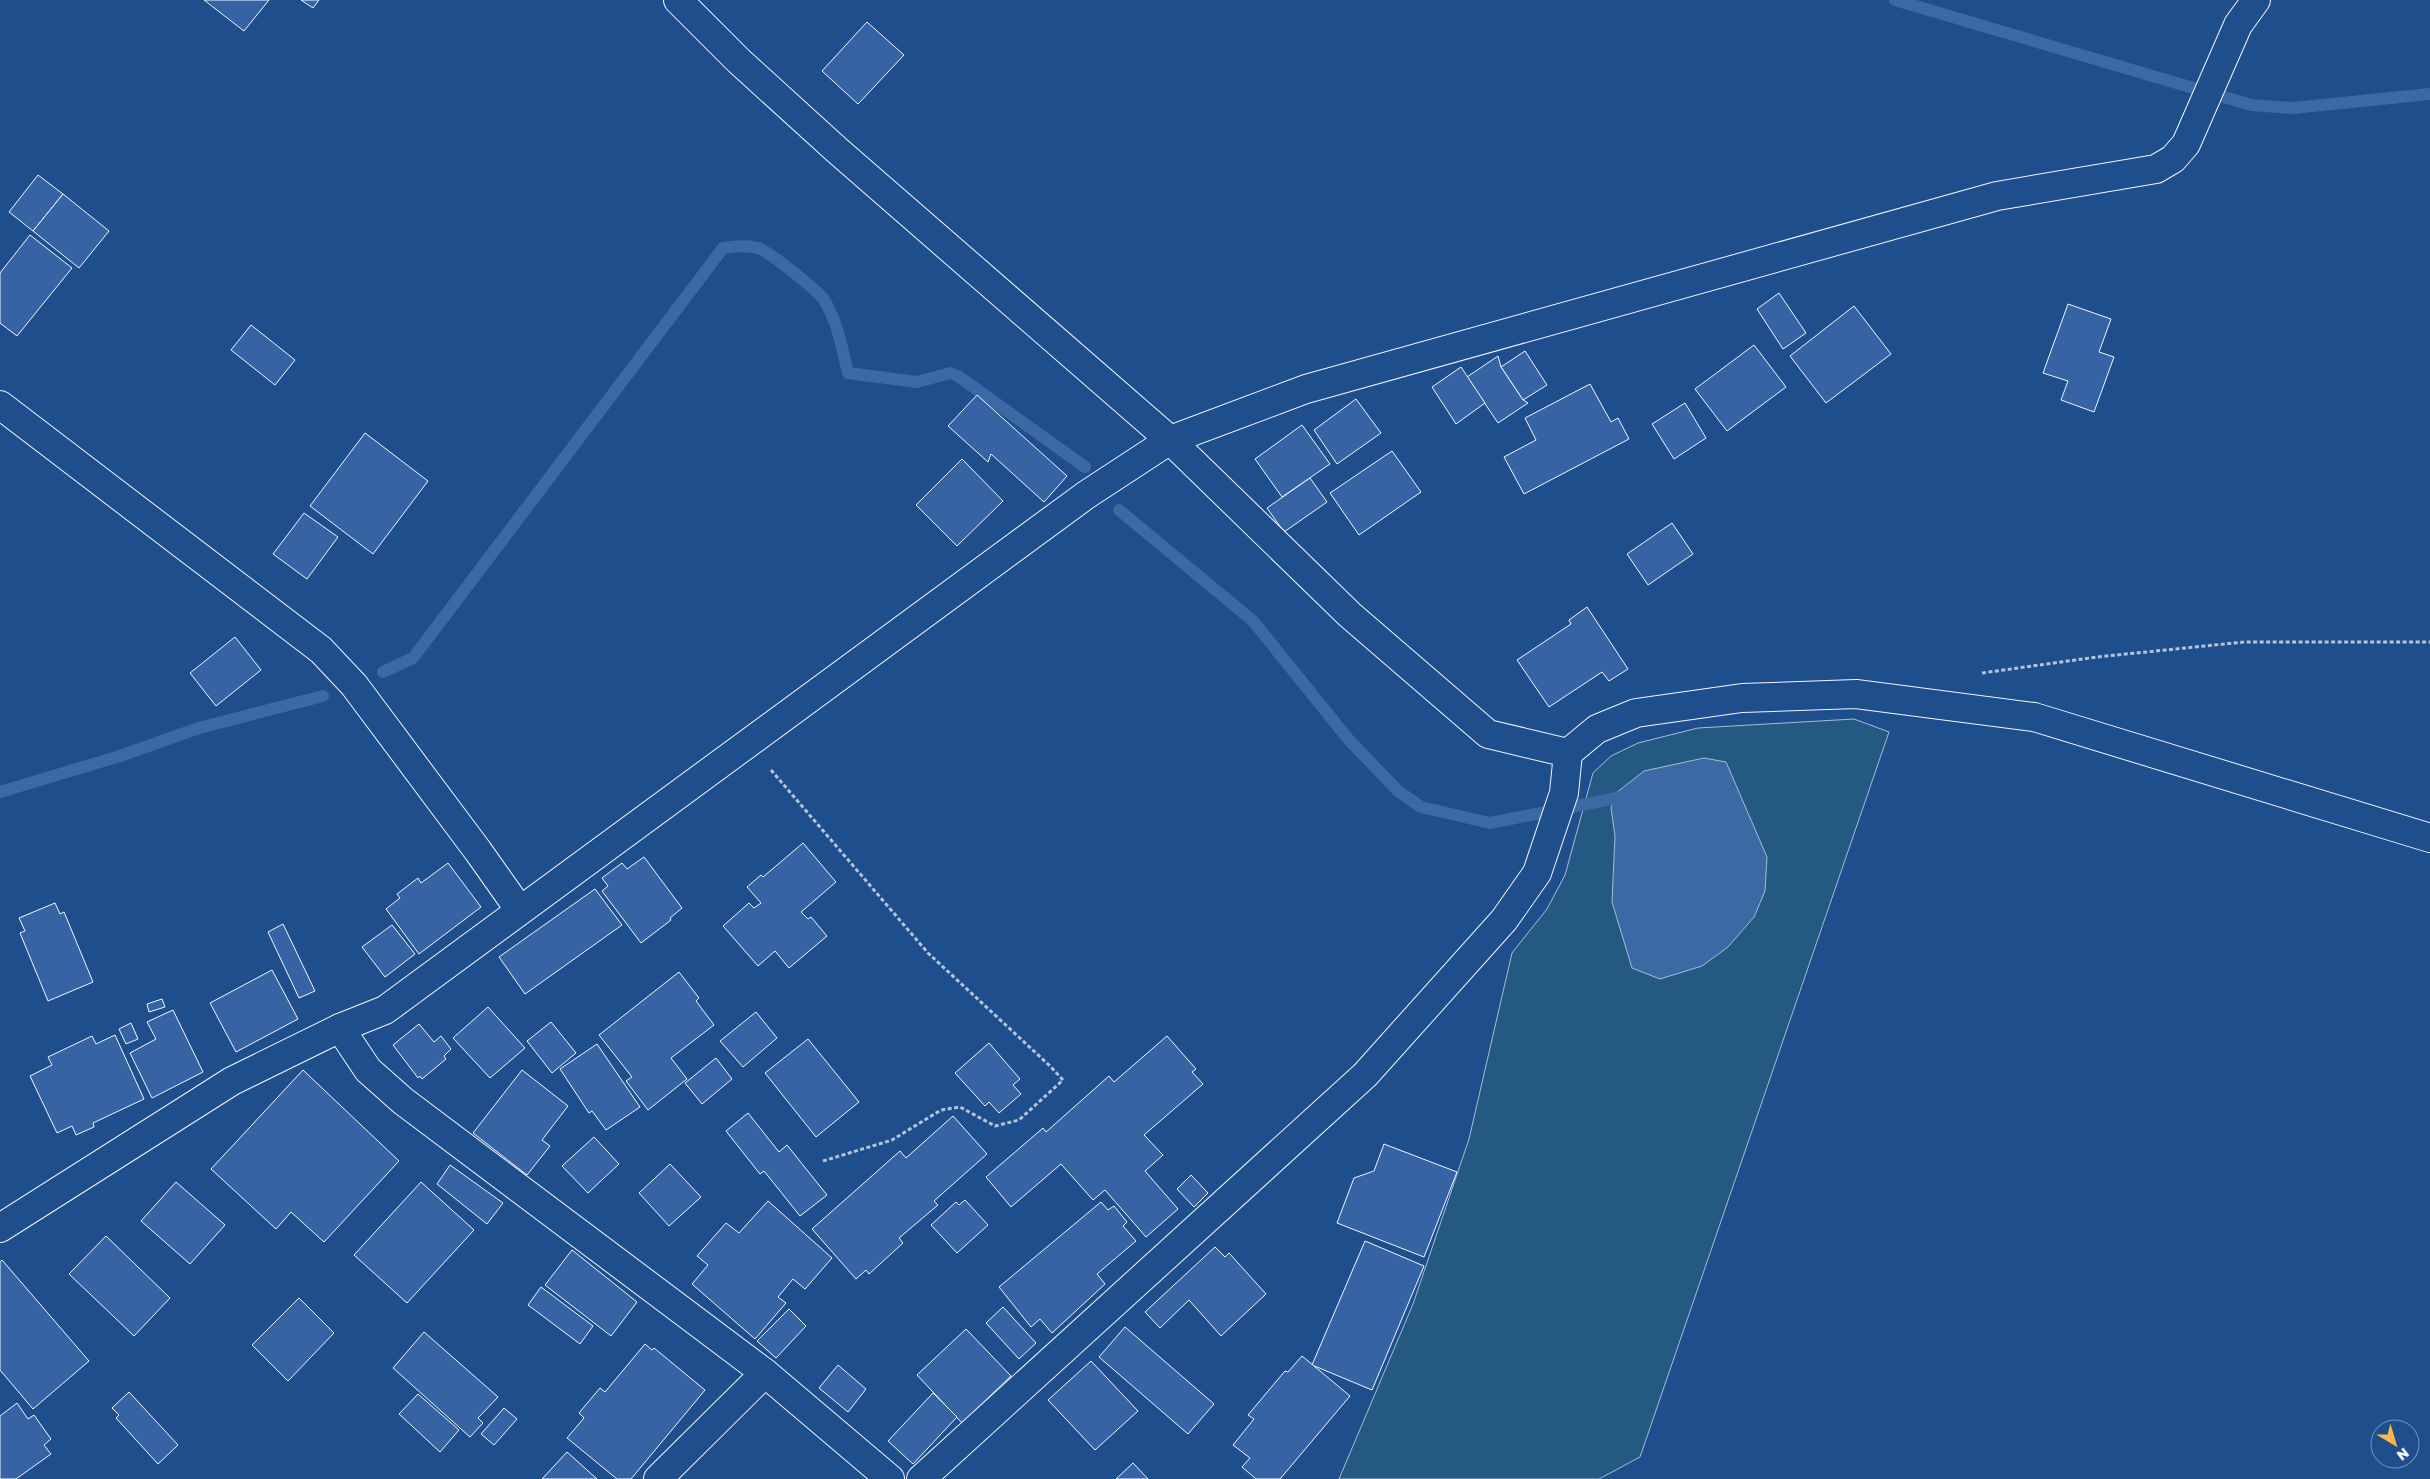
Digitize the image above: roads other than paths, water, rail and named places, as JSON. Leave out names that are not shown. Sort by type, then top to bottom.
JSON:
[{"type":"street","points":[[678,0],[739,61],[831,144],[1170,440],[1350,616],[1488,734],[1568,753]]},
{"type":"street","points":[[0,1228],[232,1082],[340,1028],[385,1010],[519,909],[746,745],[1086,494],[1170,440],[1306,389],[1997,196],[2156,169],[2173,159],[2186,144],[2238,25],[2256,0]]},
{"type":"street","points":[[0,405],[321,650],[354,684],[519,909]]},
{"type":"street","points":[[921,1479],[1364,1075],[1504,920],[1537,873],[1564,793],[1568,753],[1597,729],[1636,714],[1742,698],[1856,694],[2034,717],[2430,838]]},
{"type":"street","points":[[340,1028],[368,1070],[403,1102],[765,1373],[890,1479]]},
{"type":"street","points":[[658,1479],[765,1373]]},
{"type":"waterway","points":[[1895,0],[2251,105],[2293,108],[2430,94]]},
{"type":"waterway","points":[[383,672],[413,658],[723,248],[740,246],[758,248],[782,264],[820,295],[829,308],[836,326],[848,373],[917,382],[950,373],[958,376],[1085,467]]},
{"type":"waterway","points":[[1119,510],[1253,621],[1349,740],[1398,791],[1421,807],[1490,823],[1622,797],[1630,801]]},
{"type":"waterway","points":[[0,792],[120,756],[199,728],[323,696]]}]
